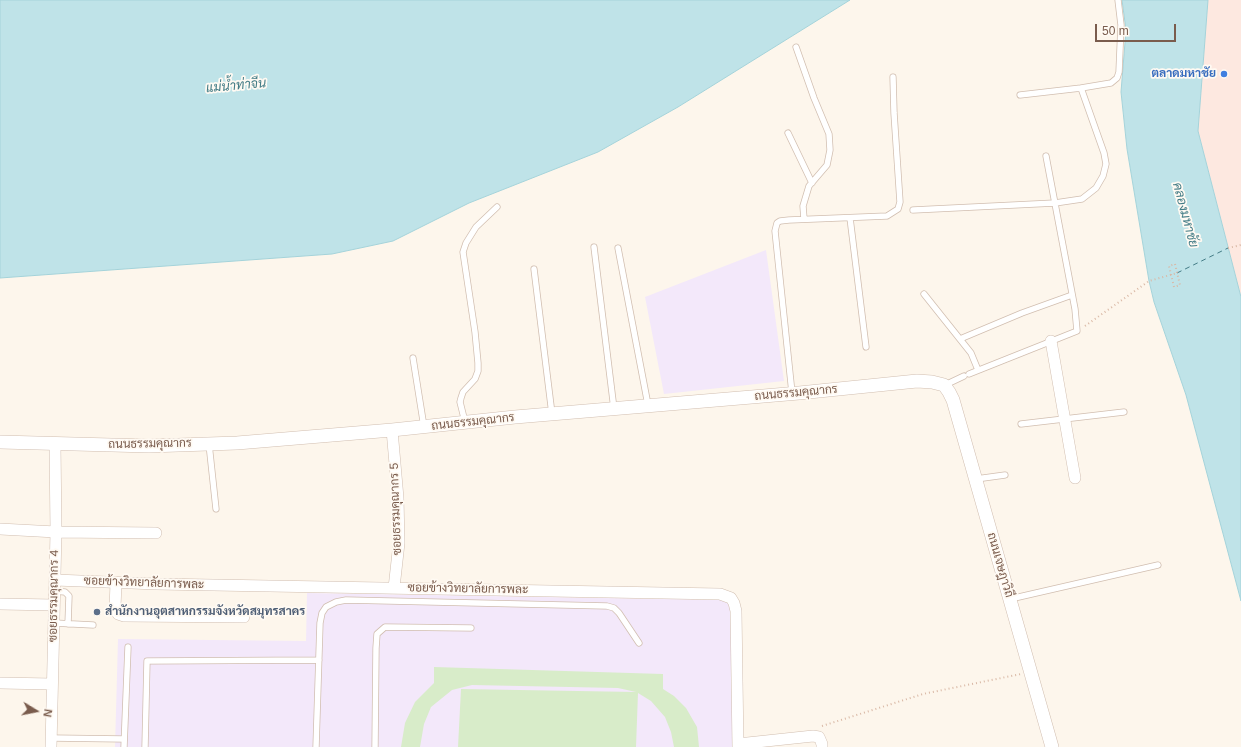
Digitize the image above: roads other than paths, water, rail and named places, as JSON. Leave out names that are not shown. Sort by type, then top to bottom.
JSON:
[{"type":"street","points":[[1051,341],[1075,478]]},
{"type":"street","name":"ถนนธรรมคุณากร","points":[[0,442],[149,446],[237,443],[925,381],[944,385]]},
{"type":"street","name":"ถนนเจษฎาวิถี","points":[[944,385],[953,400],[1052,747]]},
{"type":"street","name":"ซอยธรรมคุณากร 5","points":[[392,430],[398,498],[399,543],[394,588]]},
{"type":"street","name":"ซอยธรรมคุณากร 4","points":[[51,742],[56,532],[55,444]]},
{"type":"street","points":[[0,529],[56,532],[156,533]]},
{"type":"street","points":[[116,582],[115,608],[118,614],[124,616],[244,617]]},
{"type":"street","name":"ซอยข้างวิทยาลัยการพละ","points":[[54,586],[116,582],[720,594],[731,598],[734,602],[736,611],[738,746]]},
{"type":"street","points":[[0,604],[54,605]]},
{"type":"street","points":[[0,683],[52,684]]},
{"type":"street","points":[[738,746],[813,736],[819,737],[822,747]]},
{"type":"lane","points":[[1020,95],[1081,88],[1111,82],[1117,78],[1119,72],[1122,25],[1118,0]]},
{"type":"lane","points":[[796,47],[829,134],[830,150],[827,165],[809,186],[803,206],[804,219]]},
{"type":"lane","points":[[792,394],[775,231],[777,223],[780,221],[804,219],[887,216],[898,209],[900,206],[893,77]]},
{"type":"lane","points":[[913,210],[1055,203],[1082,199],[1092,193],[1104,176],[1106,164],[1104,153],[1081,88]]},
{"type":"lane","points":[[788,133],[812,183]]},
{"type":"lane","points":[[944,385],[1077,331],[1072,295],[1046,156]]},
{"type":"lane","points":[[465,423],[460,402],[463,392],[475,379],[478,371],[478,363],[463,252],[466,243],[476,227],[497,207]]},
{"type":"lane","points":[[850,218],[866,347]]},
{"type":"lane","points":[[594,247],[614,409]]},
{"type":"lane","points":[[618,248],[648,406]]},
{"type":"lane","points":[[534,269],[552,414]]},
{"type":"lane","points":[[924,294],[971,353],[978,370]]},
{"type":"lane","points":[[960,339],[1022,313],[1072,295]]},
{"type":"lane","points":[[413,358],[424,427]]},
{"type":"lane","points":[[1021,424],[1124,412]]},
{"type":"lane","points":[[209,444],[216,509]]},
{"type":"lane","points":[[975,479],[1005,475]]},
{"type":"lane","points":[[1010,599],[1158,565]]},
{"type":"lane","points":[[54,586],[69,596],[68,624]]},
{"type":"lane","points":[[316,747],[320,622],[322,613],[326,607],[336,602],[346,600],[607,606],[614,608],[639,643]]},
{"type":"lane","points":[[54,623],[93,625]]},
{"type":"lane","points":[[375,747],[376,648],[378,634],[386,627],[471,628]]},
{"type":"lane","points":[[124,747],[128,647]]},
{"type":"lane","points":[[145,747],[147,661],[319,660]]},
{"type":"lane","points":[[51,742],[124,739]]},
{"type":"water","name":"แม่น้ำท่าจีน","points":[[0,0],[850,0],[678,107],[598,152],[469,203],[393,241],[332,254],[0,278]]},
{"type":"water","name":"คลองมหาชัย","points":[[1122,0],[1208,0],[1198,131],[1241,297],[1241,601],[1186,395],[1154,302],[1149,281],[1127,149],[1121,92],[1126,30]]},
{"type":"place","name":"ตลาดมหาชัย","points":[[1224,74]]},
{"type":"place","name":"สำนักงานอุตสาหกรรมจังหวัดสมุทรสาคร","points":[[97,612]]}]
